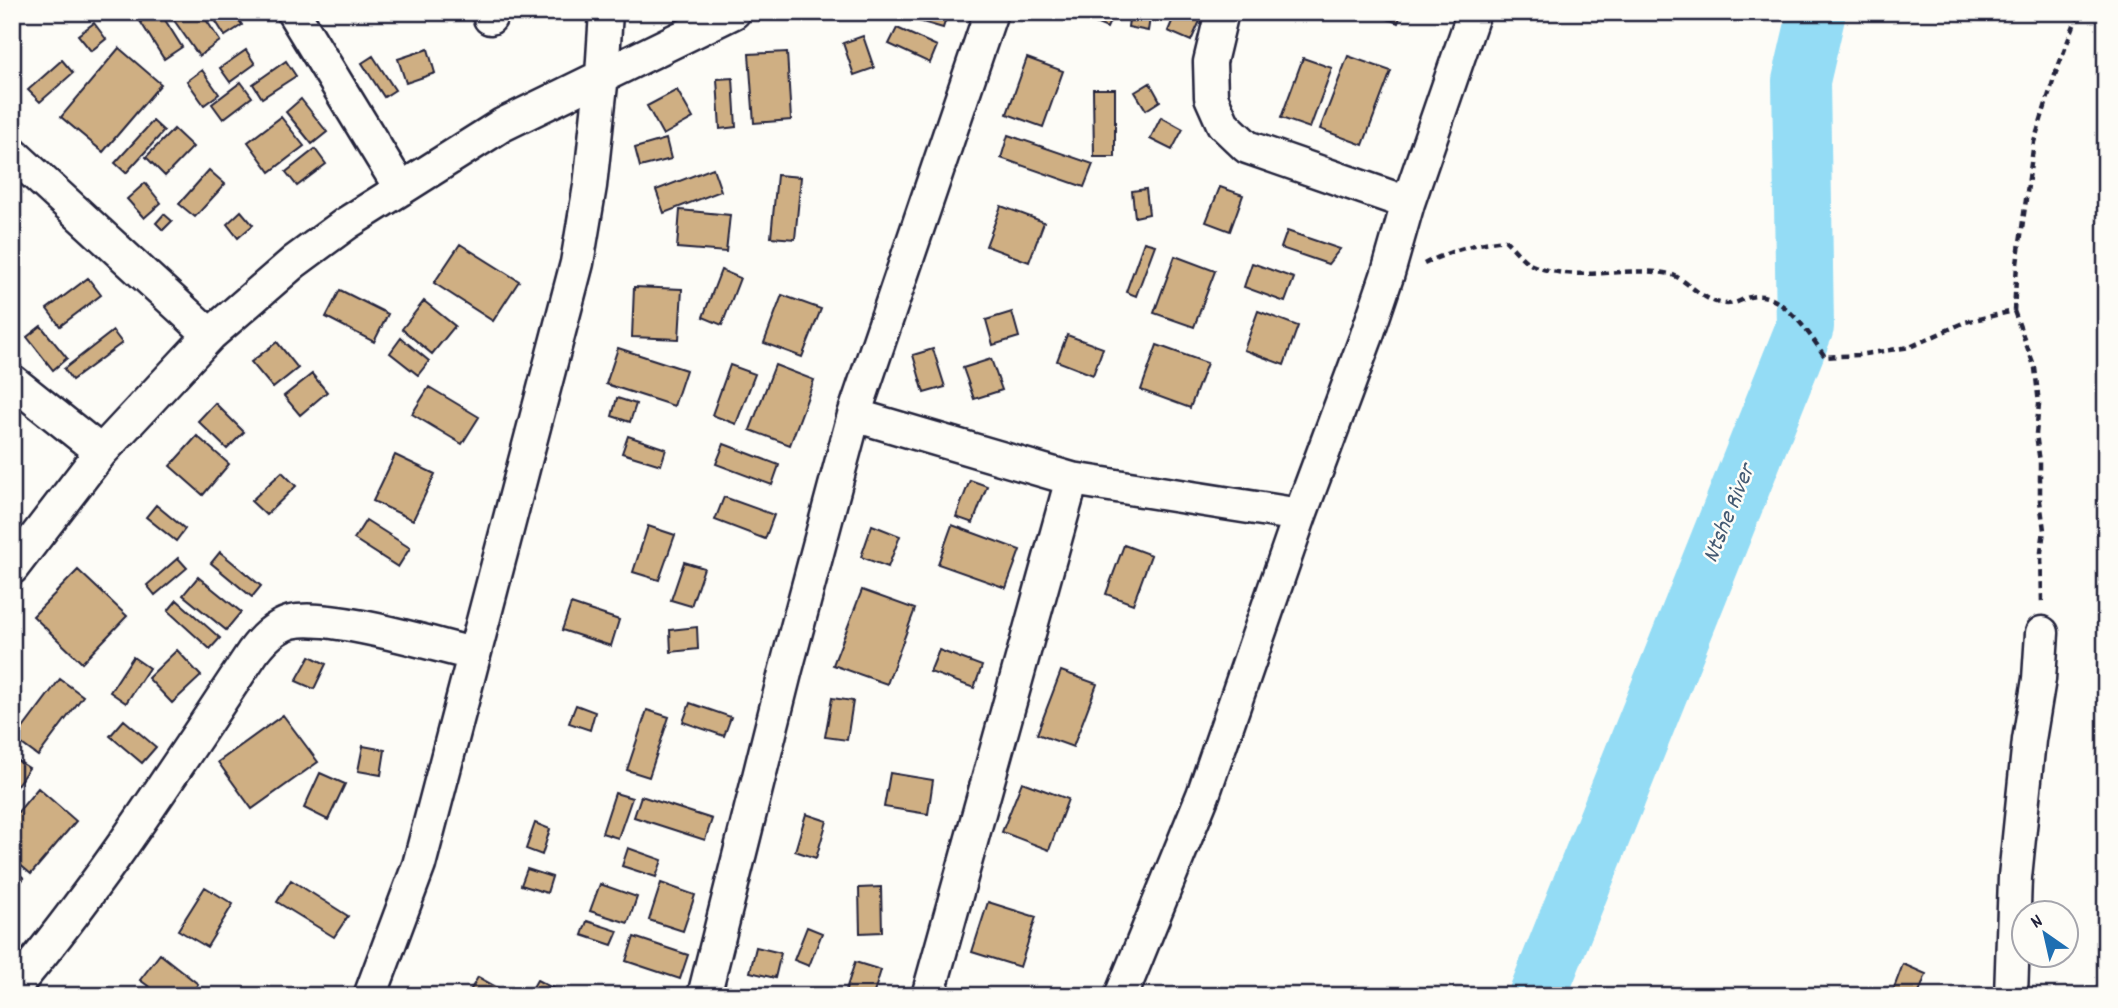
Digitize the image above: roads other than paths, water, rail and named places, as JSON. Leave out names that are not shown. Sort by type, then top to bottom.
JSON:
[{"type":"street","points":[[293,12],[401,189]]},
{"type":"street","points":[[370,996],[419,865],[577,263],[590,186],[606,12]]},
{"type":"street","points":[[12,568],[101,452],[209,335],[294,262],[347,223],[502,125],[734,12]]},
{"type":"street","points":[[704,996],[786,669],[854,415],[991,12]]},
{"type":"street","points":[[1222,12],[1210,62],[1212,97],[1223,124],[1247,147],[1408,203]]},
{"type":"street","points":[[1121,996],[1203,795],[1300,515],[1388,273],[1408,203],[1474,12]]},
{"type":"street","points":[[12,153],[209,335]]},
{"type":"street","points":[[12,381],[101,452]]},
{"type":"street","points":[[854,415],[1072,479],[1300,515]]},
{"type":"street","points":[[928,996],[1072,479]]},
{"type":"street","points":[[12,990],[65,925],[137,826],[267,635],[288,623],[306,620],[343,624],[473,654]]},
{"type":"street","points":[[2011,996],[2015,877],[2042,633]]},
{"type":"waterway","name":"Ntshe River","points":[[1537,996],[1805,327],[1801,81],[1817,12]]}]
